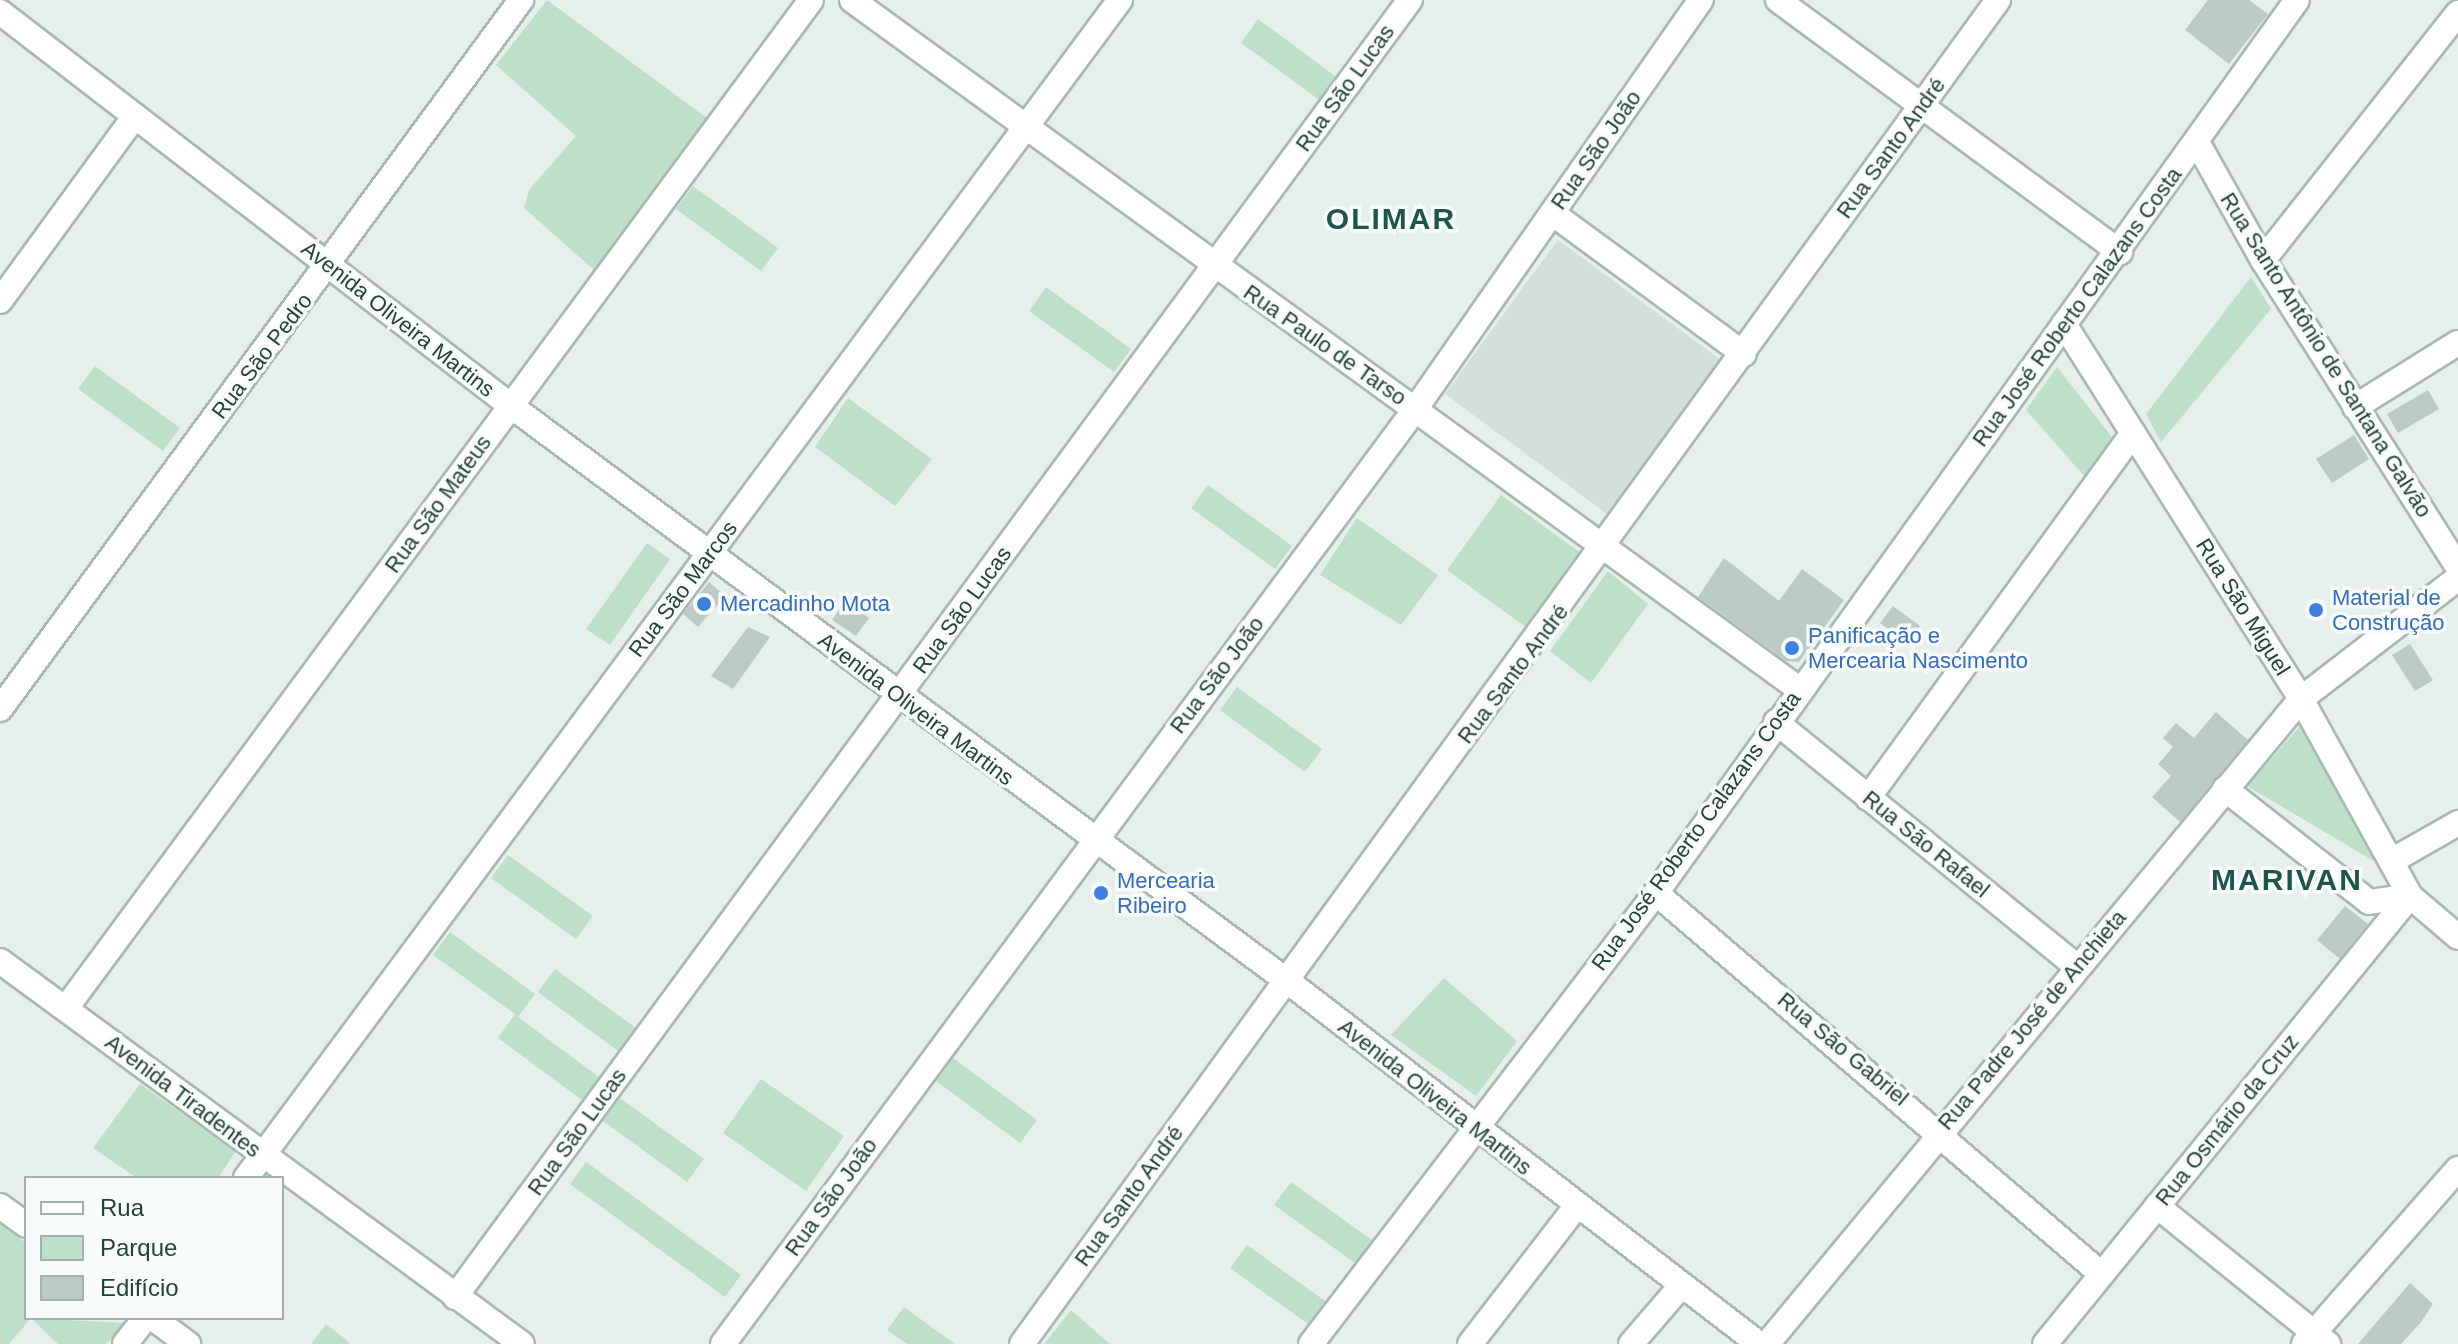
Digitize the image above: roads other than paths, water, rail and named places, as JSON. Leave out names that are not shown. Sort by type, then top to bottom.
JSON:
[{"type":"street","name":"Rua São Pedro","points":[[0,709],[521,0]]},
{"type":"street","name":"Rua São Mateus","points":[[66,1008],[811,0]]},
{"type":"street","name":"Rua Paulo de Tarso","points":[[852,0],[1026,125],[1213,267],[1416,408],[1799,689]]},
{"type":"street","name":"Rua São Marcos","points":[[247,1176],[1120,0]]},
{"type":"street","name":"Rua São Lucas","points":[[455,1297],[1410,0]]},
{"type":"street","name":"Rua São João","points":[[723,1344],[1416,408],[1701,0]]},
{"type":"street","points":[[1778,0],[2120,252]]},
{"type":"street","name":"Rua Santo André","points":[[1022,1344],[1286,980],[1606,548],[1998,0]]},
{"type":"street","name":"Rua José Roberto Calazans Costa","points":[[1311,1344],[1656,893],[1799,689],[2064,324],[2120,252],[2297,0]]},
{"type":"street","name":"Avenida Oliveira Martins","points":[[0,12],[511,406],[899,697],[1286,980],[1575,1208],[1759,1344]]},
{"type":"street","points":[[2263,260],[2458,13]]},
{"type":"street","points":[[0,301],[135,116]]},
{"type":"street","name":"Rua Santo Antônio de Santana Galvão","points":[[2197,142],[2263,260],[2458,567]]},
{"type":"street","points":[[1552,213],[1744,354]]},
{"type":"street","name":"Rua São Miguel","points":[[2064,324],[2301,699],[2395,859],[2410,896]]},
{"type":"street","points":[[2355,407],[2458,343]]},
{"type":"street","points":[[1868,798],[2133,433]]},
{"type":"street","name":"Rua Padre José de Anchieta","points":[[1767,1344],[1940,1130],[2301,699],[2458,578]]},
{"type":"street","name":"Rua São Rafael","points":[[1776,722],[2076,966]]},
{"type":"street","points":[[2225,789],[2369,902],[2410,896],[2458,937]]},
{"type":"street","points":[[2395,859],[2458,823]]},
{"type":"street","name":"Rua São Gabriel","points":[[1656,893],[1940,1130],[2099,1272]]},
{"type":"street","name":"Rua Osmário da Cruz","points":[[2045,1344],[2099,1272],[2157,1206],[2410,896]]},
{"type":"street","name":"Avenida Tiradentes","points":[[0,961],[522,1344]]},
{"type":"street","points":[[2157,1206],[2316,1340],[2458,1169]]},
{"type":"street","points":[[0,1206],[24,1224]]},
{"type":"street","points":[[1470,1344],[1575,1208]]},
{"type":"street","points":[[1631,1344],[1681,1286]]},
{"type":"street","points":[[125,1344],[143,1320]]},
{"type":"street","points":[[156,1320],[188,1344]]},
{"type":"place","name":"Mercadinho Mota","points":[[704,604]]},
{"type":"place","name":"Material de Construção","points":[[2316,610]]},
{"type":"place","name":"Panificação e Mercearia Nascimento","points":[[1792,648]]},
{"type":"place","name":"Mercearia Ribeiro","points":[[1101,893]]},
{"type":"district","name":"OLIMAR","points":[[1391,219]]},
{"type":"district","name":"MARIVAN","points":[[2287,880]]}]
